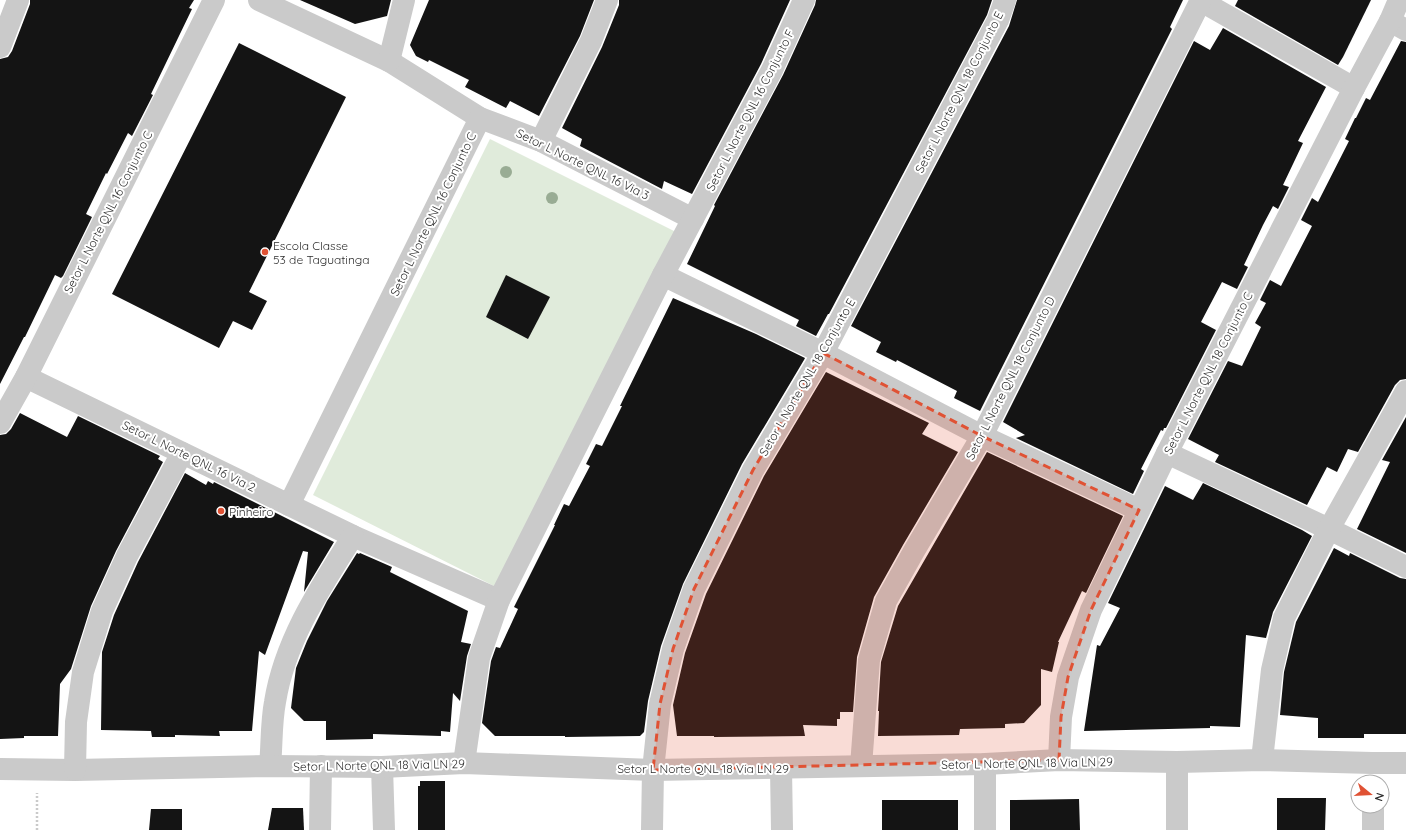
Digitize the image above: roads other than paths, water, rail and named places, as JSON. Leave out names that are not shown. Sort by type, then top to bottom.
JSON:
[{"type":"street","points":[[0,47],[18,0]]},
{"type":"street","name":"Setor L Norte QNL 16 Conjunto C","points":[[0,423],[26,377],[214,0]]},
{"type":"street","name":"Setor L Norte QNL 16 Via 3","points":[[259,0],[389,60],[480,118],[541,141],[693,218]]},
{"type":"street","points":[[389,60],[404,0]]},
{"type":"street","points":[[541,141],[591,41],[607,0]]},
{"type":"street","name":"Setor L Norte QNL 16 Conjunto F","points":[[464,763],[479,658],[499,600],[663,275],[772,70],[804,0]]},
{"type":"street","name":"Setor L Norte QNL 18 Conjunto E","points":[[652,830],[653,770],[660,704],[671,656],[694,589],[753,470],[823,353],[998,20],[1005,0]]},
{"type":"street","name":"Setor L Norte QNL 18 Conjunto C","points":[[1059,760],[1061,717],[1068,677],[1091,610],[1139,510],[1354,88],[1398,26],[1399,0]]},
{"type":"street","name":"Setor L Norte QNL 18 Conjunto D","points":[[861,766],[869,660],[886,601],[982,436],[1201,1],[1354,88]]},
{"type":"street","name":"Setor L Norte QNL 16 Conjunto C","points":[[289,505],[480,118]]},
{"type":"street","points":[[663,275],[823,353],[982,436],[1139,510]]},
{"type":"street","name":"Setor L Norte QNL 16 Via 2","points":[[26,377],[353,536],[499,600]]},
{"type":"street","points":[[1262,760],[1272,670],[1284,618],[1329,529],[1406,391]]},
{"type":"street","points":[[75,770],[76,722],[83,672],[102,611],[127,556],[182,453]]},
{"type":"street","points":[[1168,453],[1406,567]]},
{"type":"street","points":[[270,766],[274,702],[288,652],[311,603],[353,536]]},
{"type":"street","name":"Setor L Norte QNL 18 Via LN 29","points":[[0,769],[75,770],[270,766],[382,767],[464,763],[653,770],[984,764],[1059,760],[1178,762],[1262,760],[1372,773],[1406,763]]},
{"type":"street","points":[[1177,826],[1178,762]]},
{"type":"street","points":[[984,764],[985,830]]},
{"type":"street","points":[[320,766],[320,830]]},
{"type":"street","points":[[382,767],[384,830]]},
{"type":"street","points":[[781,768],[782,830]]},
{"type":"street","points":[[1373,814],[1373,830]]},
{"type":"place","name":"Escola Classe 53 de Taguatinga","points":[[265,252]]},
{"type":"place","name":"Pinheiro","points":[[221,511]]}]
